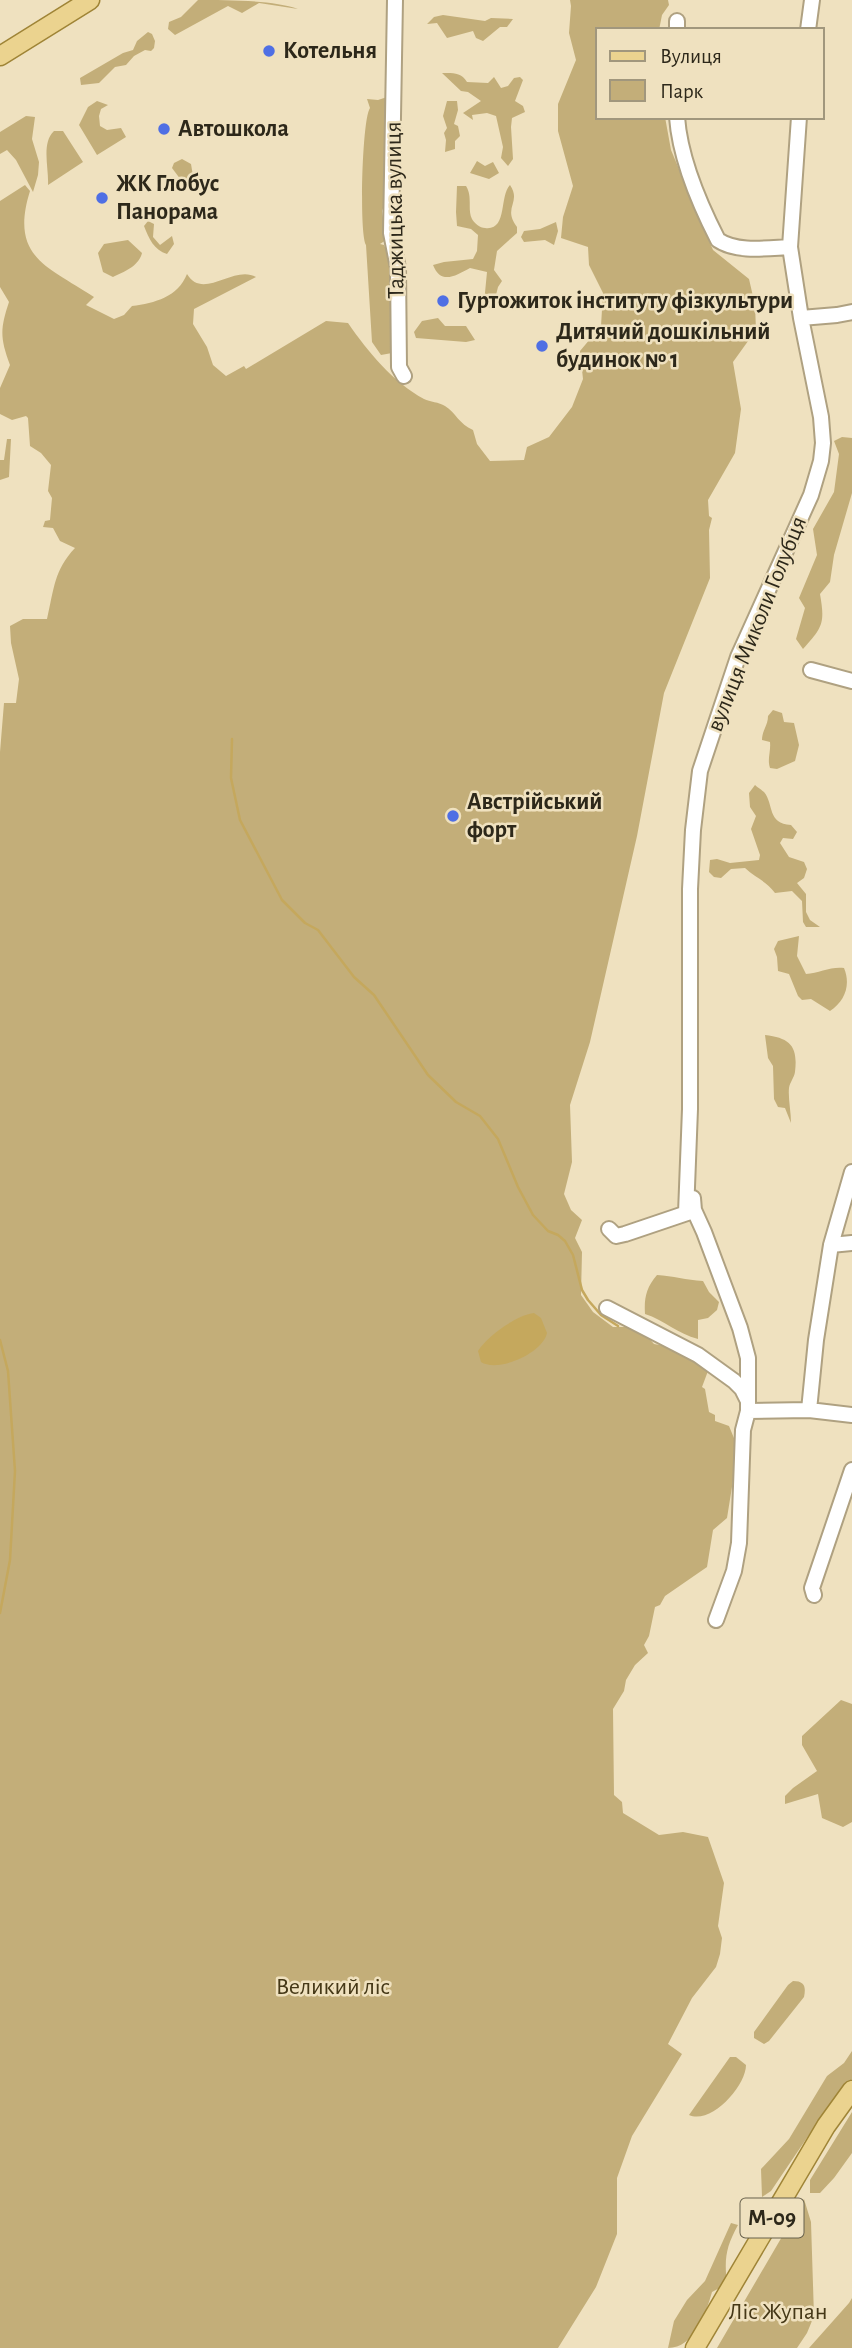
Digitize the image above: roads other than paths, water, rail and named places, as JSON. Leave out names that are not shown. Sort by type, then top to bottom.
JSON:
[{"type":"main road","points":[[0,56],[90,0]]},
{"type":"main road","name":"М-09","points":[[695,2348],[826,2126],[852,2090]]},
{"type":"street","name":"Таджицька вулиця","points":[[395,0],[391,233],[398,268],[399,367],[404,376]]},
{"type":"street","points":[[808,28],[812,0]]},
{"type":"street","points":[[677,119],[693,183],[718,240],[741,247],[790,247]]},
{"type":"street","name":"вулиця Миколи Голубця","points":[[716,1620],[734,1571],[739,1543],[744,1430],[748,1411],[748,1358],[704,1232],[690,1212],[691,888],[697,790],[705,754],[738,657],[811,495],[821,461],[821,417],[790,247],[800,119]]},
{"type":"street","points":[[801,318],[852,312]]},
{"type":"street","points":[[811,670],[852,681]]},
{"type":"street","points":[[809,1410],[816,1340],[831,1245],[852,1172]]},
{"type":"street","points":[[609,1229],[616,1236],[690,1212]]},
{"type":"street","points":[[831,1245],[852,1243]]},
{"type":"street","points":[[607,1308],[680,1345],[734,1381],[747,1398],[748,1411],[809,1410],[852,1415]]},
{"type":"street","points":[[814,1595],[812,1587],[852,1470]]},
{"type":"waterway","points":[[232,739],[231,778],[240,820],[282,900],[305,923],[318,930],[354,977],[374,995],[428,1075],[456,1102],[480,1116],[498,1139],[533,1215],[548,1231],[565,1241],[573,1255],[582,1290],[588,1300],[601,1315],[618,1326]]},
{"type":"waterway","points":[[0,1340],[8,1371],[15,1471],[10,1560],[0,1613]]},
{"type":"place","name":"Котельня","points":[[269,51]]},
{"type":"place","name":"Автошкола","points":[[164,129]]},
{"type":"place","name":"ЖК Глобус Панорама","points":[[102,198]]},
{"type":"place","name":"Гуртожиток інституту фізкультури","points":[[443,301]]},
{"type":"place","name":"Дитячий дошкільний будинок № 1","points":[[542,346]]},
{"type":"place","name":"Австрійський форт","points":[[453,816]]},
{"type":"park label","name":"Великий ліс","points":[[333,1987]]},
{"type":"park label","name":"Ліс Жупан","points":[[778,2312]]}]
